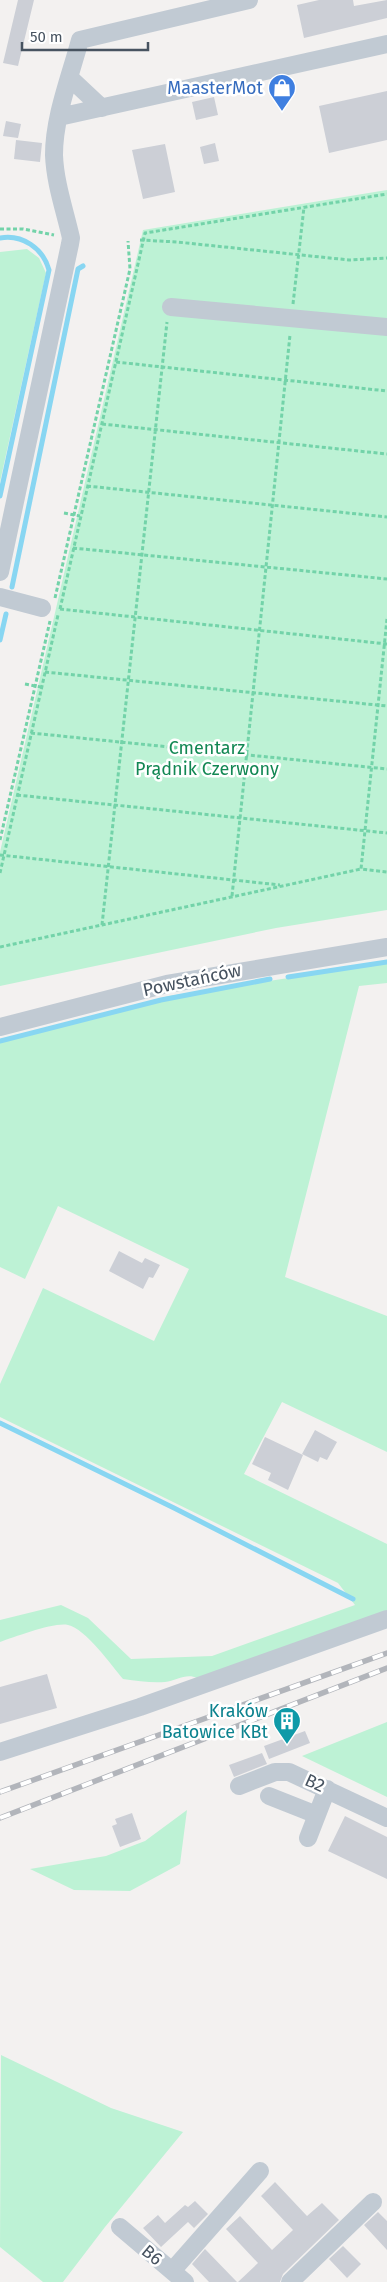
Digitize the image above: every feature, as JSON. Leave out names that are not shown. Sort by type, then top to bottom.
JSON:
[{"type":"street","points":[[0,572],[71,238],[60,194],[54,156],[59,117],[80,40],[249,0]]},
{"type":"street","points":[[59,117],[387,44]]},
{"type":"street","points":[[70,78],[102,108]]},
{"type":"street","points":[[169,311],[292,318],[387,327]]},
{"type":"street","points":[[0,597],[52,609]]},
{"type":"street","name":"Powstańców","points":[[0,1027],[168,984],[387,947]]},
{"type":"street","points":[[0,1752],[140,1707],[387,1619]]},
{"type":"street","name":"B2","points":[[239,1786],[275,1772],[289,1772],[387,1818]]},
{"type":"street","points":[[308,1838],[327,1789]]},
{"type":"street","points":[[270,1796],[317,1815]]},
{"type":"street","points":[[179,2277],[260,2171]]},
{"type":"street","points":[[290,2282],[373,2202]]},
{"type":"street","name":"B6","points":[[120,2227],[179,2277]]},
{"type":"path","points":[[0,873],[2,856],[45,672],[52,609],[73,548],[145,233],[387,194]]},
{"type":"path","points":[[232,896],[304,207]]},
{"type":"path","points":[[0,229],[23,229],[71,238]]},
{"type":"path","points":[[142,240],[349,260],[387,258]]},
{"type":"path","points":[[0,840],[130,269],[128,241]]},
{"type":"path","points":[[102,925],[154,430],[169,311]]},
{"type":"path","points":[[117,326],[123,328]]},
{"type":"path","points":[[116,362],[387,391]]},
{"type":"path","points":[[102,424],[387,454]]},
{"type":"path","points":[[87,486],[387,517]]},
{"type":"path","points":[[64,513],[80,516]]},
{"type":"path","points":[[73,548],[387,579]]},
{"type":"path","points":[[52,609],[386,644]]},
{"type":"path","points":[[361,869],[386,644],[387,619]]},
{"type":"path","points":[[45,672],[387,706]]},
{"type":"path","points":[[25,684],[41,687]]},
{"type":"path","points":[[31,733],[387,769]]},
{"type":"path","points":[[17,795],[387,833]]},
{"type":"path","points":[[2,856],[285,886]]},
{"type":"path","points":[[0,947],[361,869],[387,872]]},
{"type":"green space","name":"Cmentarz Prądnik Czerwony","points":[[387,190],[387,910],[276,928],[0,986],[0,852],[143,230]]},
{"type":"green space","points":[[27,249],[39,258],[46,273],[0,482],[0,252]]},
{"type":"green space","points":[[387,963],[387,983],[359,986],[285,1277],[387,1316],[387,1452],[282,1402],[244,1474],[387,1544],[387,1616],[197,1678],[189,1676],[165,1682],[123,1679],[90,1640],[68,1625],[44,1628],[0,1642],[0,1620],[61,1605],[88,1618],[131,1659],[212,1656],[355,1605],[338,1583],[0,1417],[0,1384],[43,1288],[154,1341],[189,1269],[58,1206],[25,1279],[0,1267],[0,1043],[169,996]]},
{"type":"green space","points":[[387,1722],[387,1797],[302,1756]]},
{"type":"green space","points":[[187,1810],[180,1864],[130,1891],[74,1890],[30,1869],[106,1856],[145,1841]]},
{"type":"green space","points":[[1,2055],[111,2108],[183,2132],[105,2227],[63,2282],[43,2282],[0,2247]]},
{"type":"building","points":[[18,0],[34,0],[18,66],[3,63]]},
{"type":"building","points":[[319,0],[353,0],[354,6],[387,0],[387,18],[304,38],[297,5]]},
{"type":"building","points":[[387,91],[387,140],[329,153],[319,106]]},
{"type":"building","points":[[214,97],[218,115],[196,120],[192,102]]},
{"type":"building","points":[[6,121],[21,124],[18,138],[3,136]]},
{"type":"building","points":[[16,140],[42,143],[40,162],[14,159]]},
{"type":"building","points":[[215,143],[219,161],[204,164],[200,147]]},
{"type":"building","points":[[165,144],[175,192],[143,199],[132,150]]},
{"type":"building","points":[[119,1251],[142,1263],[145,1258],[160,1265],[153,1278],[149,1277],[143,1289],[109,1271]]},
{"type":"building","points":[[315,1430],[337,1442],[327,1460],[320,1457],[318,1462],[302,1454]]},
{"type":"building","points":[[265,1437],[303,1455],[288,1490],[268,1480],[271,1473],[252,1464]]},
{"type":"building","points":[[47,1674],[57,1708],[0,1724],[0,1687]]},
{"type":"building","name":"Kraków Batowice KBt","points":[[305,1731],[310,1743],[269,1759],[264,1746]]},
{"type":"building","points":[[262,1753],[267,1764],[234,1777],[229,1765]]},
{"type":"building","points":[[132,1813],[141,1839],[120,1847],[112,1826],[117,1824],[115,1819]]},
{"type":"building","points":[[345,1816],[387,1837],[387,1879],[328,1851]]},
{"type":"building","points":[[275,2182],[307,2216],[322,2203],[339,2220],[283,2274],[280,2282],[238,2282],[258,2263],[226,2229],[240,2216],[272,2250],[293,2230],[261,2196]]},
{"type":"building","points":[[195,2201],[208,2214],[194,2228],[188,2222],[161,2247],[143,2228],[158,2215],[165,2223],[185,2205],[188,2207]]},
{"type":"building","points":[[378,2212],[387,2221],[387,2250],[364,2225]]},
{"type":"building","points":[[343,2246],[361,2264],[347,2278],[329,2259]]},
{"type":"building","points":[[205,2249],[237,2282],[209,2282],[192,2264]]},
{"type":"waterway","points":[[0,238],[16,238],[30,244],[42,255],[49,270],[0,496]]},
{"type":"waterway","points":[[12,587],[78,269],[83,266]]},
{"type":"waterway","points":[[0,640],[6,614]]},
{"type":"waterway","points":[[288,977],[387,962]]},
{"type":"waterway","points":[[0,1041],[161,1000],[270,979]]},
{"type":"waterway","points":[[0,1423],[174,1508],[353,1599]]},
{"type":"railway","points":[[0,1792],[387,1653]]},
{"type":"railway","points":[[0,1818],[387,1668]]},
{"type":"place","name":"MaasterMot","points":[[282,112]]},
{"type":"place","name":"Kraków Batowice KBt","points":[[287,1745]]}]
